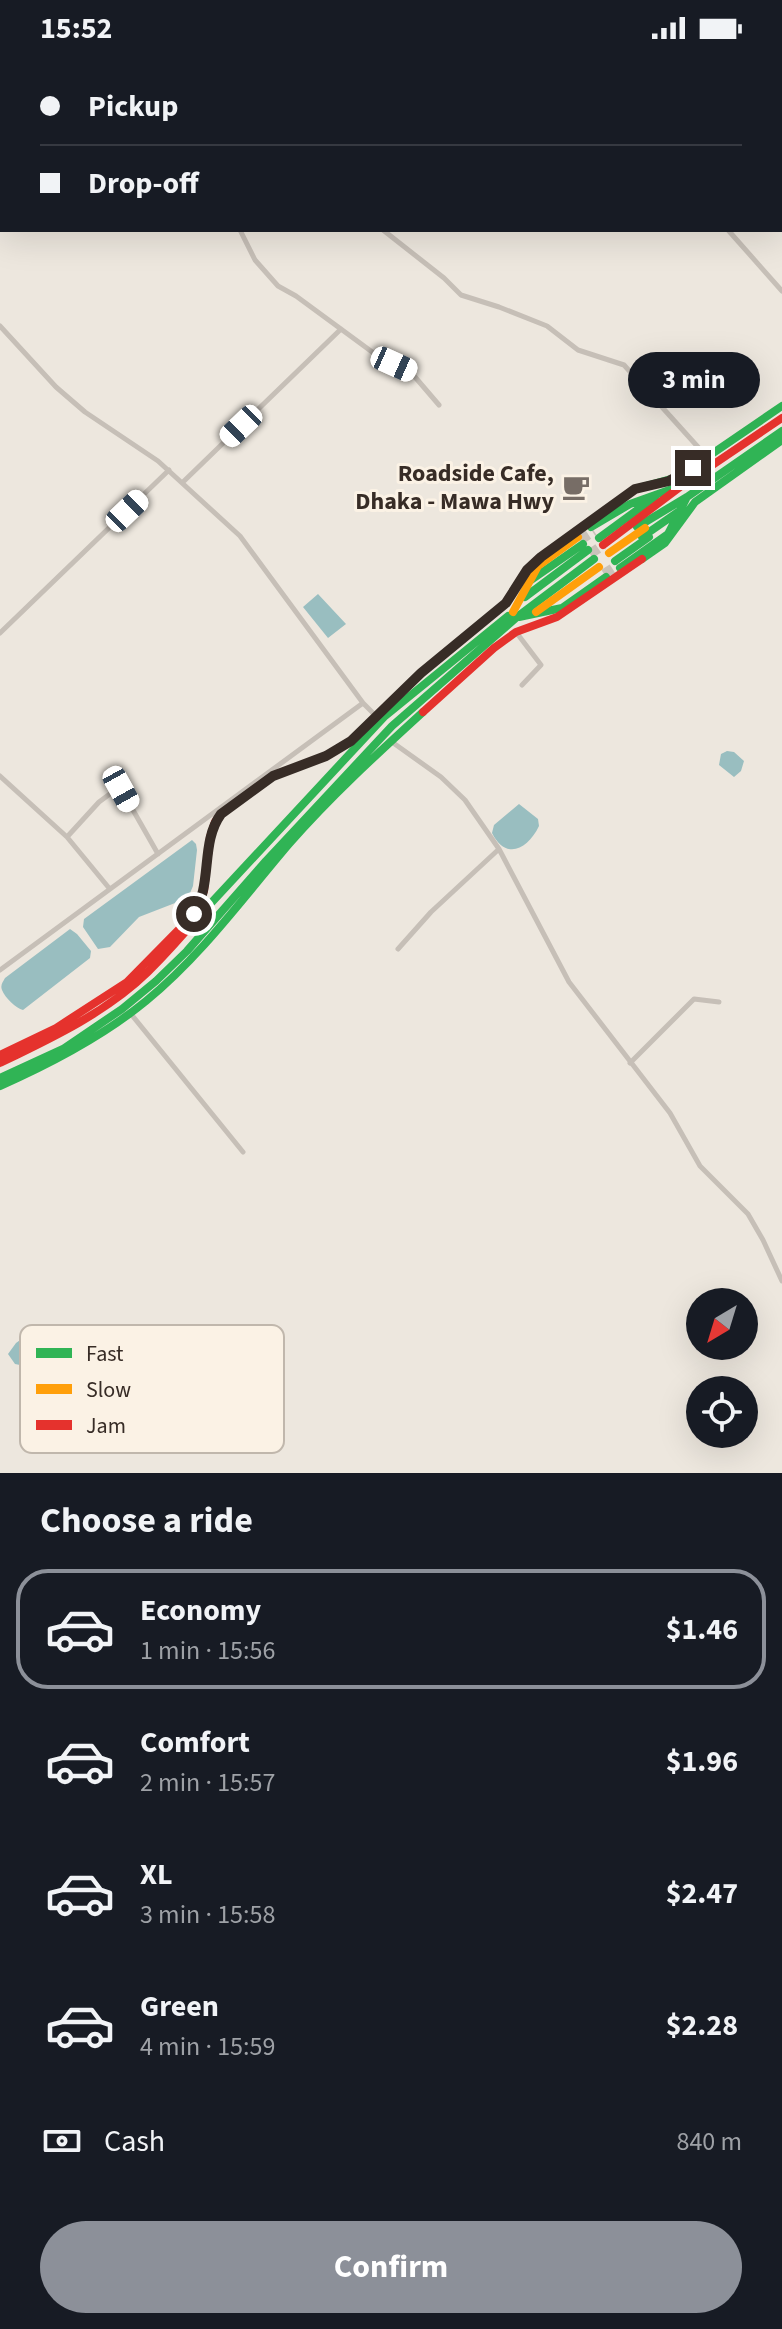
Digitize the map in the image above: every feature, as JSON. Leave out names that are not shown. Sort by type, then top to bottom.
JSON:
[{"type":"main road","points":[[0,1055],[56,1028],[127,982],[194,914],[204,891],[210,837],[221,814],[273,776],[341,748],[421,673],[506,603],[527,570],[541,557],[635,489],[678,477],[782,406]]},
{"type":"main road","points":[[605,548],[680,487],[782,418]]},
{"type":"main road","points":[[605,548],[680,511],[782,431]]},
{"type":"main road","points":[[0,1086],[36,1071],[131,1014],[184,967],[332,798],[494,648],[516,632],[557,617],[665,543],[695,502],[782,440]]},
{"type":"main road","points":[[605,548],[611,513],[642,497],[680,487]]},
{"type":"main road","points":[[605,548],[661,492]]},
{"type":"main road","points":[[605,548],[661,492]]},
{"type":"main road","points":[[605,548],[641,524],[680,511]]},
{"type":"main road","points":[[605,548],[680,511]]},
{"type":"main road","points":[[522,615],[522,596],[532,578],[592,557]]},
{"type":"main road","points":[[522,596],[592,557]]},
{"type":"main road","points":[[522,615],[548,611],[592,557]]},
{"type":"main road","points":[[0,1078],[63,1049],[122,1009],[156,981],[392,726],[592,557]]},
{"type":"main road","points":[[0,1063],[55,1038],[117,999],[177,942],[384,717],[522,615],[592,557]]},
{"type":"street","points":[[241,232],[255,260],[278,286],[379,357],[409,370],[439,405]]},
{"type":"street","points":[[386,232],[461,295],[547,326],[578,350],[624,365],[707,458]]},
{"type":"street","points":[[730,232],[782,291]]},
{"type":"street","points":[[0,326],[56,387],[85,412],[169,470],[240,536],[363,703],[376,716]]},
{"type":"street","points":[[183,482],[341,329]]},
{"type":"street","points":[[0,633],[169,470]]},
{"type":"street","points":[[516,632],[541,665],[522,685]]},
{"type":"street","points":[[0,970],[363,703]]},
{"type":"street","points":[[392,742],[441,777],[465,800],[499,849],[569,982],[670,1113],[700,1166],[748,1214],[782,1281]]},
{"type":"street","points":[[0,776],[67,837],[109,888]]},
{"type":"street","points":[[67,837],[99,802],[120,788],[158,854]]},
{"type":"street","points":[[398,949],[431,912],[499,849]]},
{"type":"street","points":[[630,1063],[694,999],[719,1002]]},
{"type":"street","points":[[131,1014],[243,1152]]},
{"type":"water","points":[[318,594],[346,624],[328,638],[303,607]]},
{"type":"water","points":[[734,752],[744,761],[741,771],[734,777],[719,765],[721,754]]},
{"type":"water","points":[[519,804],[538,819],[539,826],[523,846],[510,849],[498,842],[492,833],[494,825]]},
{"type":"water","points":[[192,840],[197,850],[193,886],[188,898],[139,917],[110,947],[98,949],[83,927],[84,919]]},
{"type":"water","points":[[70,929],[91,951],[90,958],[23,1010],[17,1007],[2,990],[5,978]]},
{"type":"water","points":[[20,1340],[20,1365],[15,1364],[8,1354]]},
{"type":"tunnel","points":[[580,540],[594,531]]},
{"type":"tunnel","points":[[590,554],[603,545]]},
{"type":"tunnel","points":[[604,574],[618,565]]},
{"type":"traffic: fast","points":[[263,783],[273,776],[326,756],[351,741],[421,673],[506,603],[527,570],[541,557],[635,489],[678,477],[782,406]]},
{"type":"traffic: fast","points":[[637,527],[687,497],[782,431]]},
{"type":"traffic: fast","points":[[642,559],[665,543],[695,502],[782,440]]},
{"type":"traffic: fast","points":[[591,527],[630,504],[672,489]]},
{"type":"traffic: fast","points":[[599,538],[655,497]]},
{"type":"traffic: fast","points":[[620,568],[668,534],[686,499]]},
{"type":"traffic: fast","points":[[642,537],[678,512]]},
{"type":"traffic: fast","points":[[615,561],[649,537]]},
{"type":"traffic: fast","points":[[531,580],[583,544]]},
{"type":"traffic: fast","points":[[525,597],[588,550]]},
{"type":"traffic: fast","points":[[0,1078],[63,1049],[122,1009],[156,981],[392,726],[517,617],[594,559]]},
{"type":"traffic: fast","points":[[519,617],[562,608],[606,577]]},
{"type":"traffic: fast","points":[[199,916],[384,717],[508,616]]},
{"type":"traffic: fast","points":[[0,1086],[94,1038],[166,984],[203,946],[321,809],[423,712]]},
{"type":"traffic: slow","points":[[609,553],[645,528]]},
{"type":"traffic: slow","points":[[513,612],[538,566],[578,537]]},
{"type":"traffic: slow","points":[[536,612],[599,567]]},
{"type":"traffic: jam","points":[[603,545],[680,487],[782,418]]},
{"type":"traffic: jam","points":[[423,712],[516,632],[557,617],[642,559]]},
{"type":"traffic: jam","points":[[0,1055],[56,1028],[127,982],[194,914],[204,891],[210,837],[215,822],[221,814],[263,783]]},
{"type":"traffic: jam","points":[[0,1063],[59,1034],[115,1000],[148,972],[199,916]]},
{"type":"place","name":"Roadside Cafe, Dhaka - Mawa Hwy","points":[[576,487]]},
{"type":"route","points":[[194,914],[204,891],[210,837],[221,814],[273,776],[326,756],[351,741],[421,673],[499,610],[527,570],[541,557],[635,489],[669,481],[693,468]]}]
